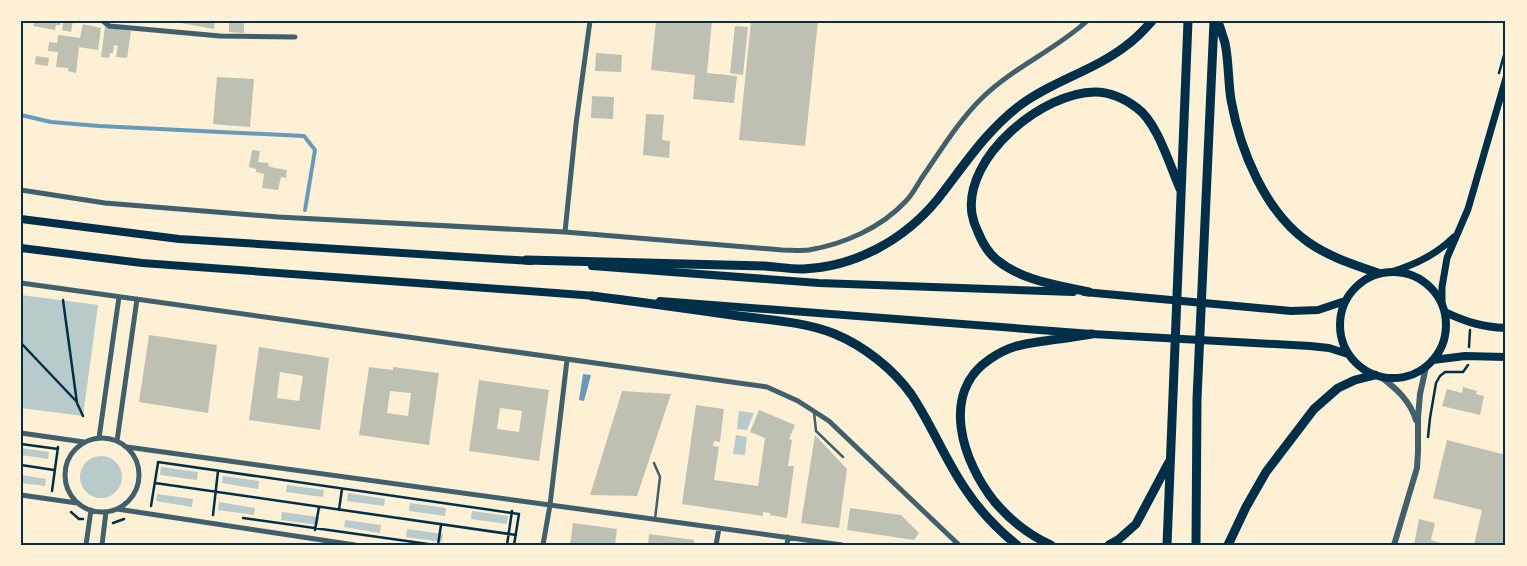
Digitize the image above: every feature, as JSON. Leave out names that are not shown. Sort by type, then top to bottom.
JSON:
[{"type":"highway","points":[[526,260],[765,266],[801,269],[832,265],[860,257],[904,232],[919,219],[936,201],[989,133],[1007,116],[1041,92],[1113,55],[1137,37],[1152,21]]},
{"type":"highway","points":[[1167,545],[1188,21]]},
{"type":"highway","points":[[1196,545],[1197,399],[1214,21]]},
{"type":"highway","points":[[1218,21],[1225,43],[1235,121],[1256,178],[1269,200],[1281,217],[1308,242],[1350,263],[1378,273]]},
{"type":"highway","points":[[1089,292],[1044,283],[1024,276],[996,259],[980,237],[972,212],[973,191],[986,160],[1004,139],[1030,116],[1045,106],[1063,98],[1082,93],[1097,92],[1113,95],[1128,101],[1148,118],[1182,193]]},
{"type":"highway","points":[[592,296],[795,324],[835,334],[854,343],[886,367],[910,393],[965,489],[989,519],[1017,545]]},
{"type":"highway","points":[[1051,545],[1028,533],[1017,524],[1000,508],[984,488],[969,460],[964,446],[960,420],[962,399],[977,370],[1000,352],[1029,342],[1092,334]]},
{"type":"highway","points":[[1228,545],[1246,506],[1266,472],[1314,409],[1338,388],[1355,380],[1378,376]]},
{"type":"highway","points":[[1109,545],[1127,533],[1136,524],[1170,460]]},
{"type":"main road","points":[[1442,303],[1444,267],[1468,209],[1506,78]]},
{"type":"main road","points":[[21,219],[179,240],[526,260],[819,283],[1089,292],[1291,311],[1318,310],[1345,301]]},
{"type":"main road","points":[[1394,271],[1411,274],[1432,289],[1442,303],[1445,312],[1446,329],[1445,337],[1438,353],[1426,367],[1412,375],[1389,378],[1378,376],[1360,367],[1343,346],[1339,328],[1345,301],[1355,287],[1370,276],[1405,268],[1433,254],[1458,233]]},
{"type":"main road","points":[[21,248],[142,263],[1092,334],[1310,346],[1329,348],[1348,354]]},
{"type":"main road","points":[[1445,312],[1470,323],[1506,328]]},
{"type":"main road","points":[[1433,360],[1466,356],[1506,357]]},
{"type":"street","points":[[103,21],[109,26],[220,36],[295,37]]},
{"type":"street","points":[[565,232],[576,124],[590,21]]},
{"type":"street","points":[[21,190],[105,203],[278,217],[565,232],[782,250],[807,250],[849,239],[872,228],[890,216],[907,200],[968,113],[988,92],[1026,63],[1051,49],[1087,21]]},
{"type":"street","points":[[21,283],[767,387],[798,401],[829,421],[959,545]]},
{"type":"street","points":[[100,438],[119,297]]},
{"type":"street","points":[[117,441],[137,299]]},
{"type":"street","points":[[543,545],[550,505],[567,360]]},
{"type":"street","points":[[1394,545],[1417,468],[1420,394],[1426,367]]},
{"type":"street","points":[[1378,376],[1406,399],[1418,426]]},
{"type":"street","points":[[21,433],[85,442],[109,438],[127,447],[842,545]]},
{"type":"street","points":[[85,442],[73,452],[66,467],[66,482],[72,497],[78,503],[91,510],[106,512],[117,509],[130,500],[135,493],[139,477],[136,460],[127,447]]},
{"type":"street","points":[[21,496],[78,503]]},
{"type":"street","points":[[117,509],[355,545]]},
{"type":"street","points":[[86,545],[91,510]]},
{"type":"street","points":[[102,545],[106,512]]},
{"type":"street","points":[[716,545],[718,528]]},
{"type":"street","points":[[787,545],[788,537]]},
{"type":"lane","points":[[814,410],[816,431],[843,457]]},
{"type":"lane","points":[[654,464],[660,477],[655,519]]},
{"type":"path","points":[[63,300],[77,403],[83,416]]},
{"type":"path","points":[[21,343],[77,403]]},
{"type":"path","points":[[55,497],[51,489],[58,443]]},
{"type":"path","points":[[21,444],[58,449]]},
{"type":"path","points":[[146,510],[152,505],[158,462],[155,455]]},
{"type":"path","points":[[158,462],[519,514]]},
{"type":"path","points":[[21,465],[54,470]]},
{"type":"path","points":[[212,519],[218,471]]},
{"type":"path","points":[[339,510],[343,482]]},
{"type":"path","points":[[155,483],[516,535]]},
{"type":"path","points":[[507,545],[513,500]]},
{"type":"path","points":[[315,534],[319,507]]},
{"type":"path","points":[[514,545],[519,509]]},
{"type":"path","points":[[438,545],[441,525]]},
{"type":"shaded area","points":[[21,295],[98,305],[83,416],[21,408]]},
{"type":"shaded area","points":[[739,411],[754,413],[747,430],[737,429]]},
{"type":"shaded area","points":[[736,435],[747,437],[745,455],[733,454]]},
{"type":"shaded area","points":[[21,448],[49,452],[48,459],[21,455]]},
{"type":"shaded area","points":[[101,456],[109,458],[118,466],[122,477],[120,485],[112,494],[101,498],[93,496],[84,488],[80,477],[82,469],[90,460]]},
{"type":"shaded area","points":[[161,467],[198,472],[197,480],[160,475]]},
{"type":"shaded area","points":[[21,475],[46,479],[45,486],[21,483]]},
{"type":"shaded area","points":[[223,476],[259,481],[258,489],[222,483]]},
{"type":"shaded area","points":[[287,485],[324,490],[323,497],[286,492]]},
{"type":"shaded area","points":[[348,493],[385,499],[384,506],[347,501]]},
{"type":"shaded area","points":[[157,494],[193,499],[192,507],[156,501]]},
{"type":"shaded area","points":[[219,502],[255,508],[254,515],[218,510]]},
{"type":"shaded area","points":[[410,503],[446,508],[445,516],[409,511]]},
{"type":"shaded area","points":[[472,511],[508,516],[507,524],[471,519]]},
{"type":"shaded area","points":[[282,512],[319,517],[318,525],[281,520]]},
{"type":"shaded area","points":[[345,520],[381,525],[380,533],[344,527]]},
{"type":"shaded area","points":[[407,529],[443,534],[442,542],[406,537]]},
{"type":"water","points":[[583,374],[591,375],[584,401],[579,400]]},
{"type":"building","points":[[35,21],[61,21],[60,25],[56,25],[55,30],[33,26]]},
{"type":"building","points":[[63,21],[73,21],[71,32],[62,30]]},
{"type":"building","points":[[170,21],[215,21],[214,29]]},
{"type":"building","points":[[229,21],[244,21],[244,33],[229,32]]},
{"type":"building","points":[[656,21],[712,21],[707,73],[737,76],[734,103],[693,99],[695,75],[651,70]]},
{"type":"building","points":[[751,21],[818,21],[805,146],[739,140]]},
{"type":"building","points":[[83,24],[101,28],[98,50],[79,47],[76,73],[68,71],[68,68],[56,67],[58,52],[48,51],[49,42],[57,43],[58,35],[80,38]]},
{"type":"building","points":[[735,26],[748,27],[743,75],[730,73]]},
{"type":"building","points":[[105,27],[131,31],[127,58],[116,57],[118,46],[114,45],[113,53],[110,53],[109,58],[101,57]]},
{"type":"building","points":[[596,53],[622,55],[621,72],[595,71]]},
{"type":"building","points":[[36,56],[49,58],[48,66],[35,64]]},
{"type":"building","points":[[217,77],[254,79],[250,127],[213,124]]},
{"type":"building","points":[[592,96],[614,97],[613,119],[591,118]]},
{"type":"building","points":[[646,114],[664,115],[662,140],[670,141],[669,158],[643,155]]},
{"type":"building","points":[[252,150],[260,151],[258,162],[269,163],[268,166],[287,170],[286,178],[281,177],[278,190],[262,188],[264,174],[256,172],[256,169],[249,167]]},
{"type":"building","points":[[149,335],[217,345],[208,413],[139,402]]},
{"type":"building","points":[[259,347],[329,358],[320,430],[249,420]],"holes":[[[280,372],[303,376],[299,401],[277,398]]]},
{"type":"building","points":[[369,367],[393,370],[393,367],[439,373],[429,445],[359,435]],"holes":[[[390,391],[411,393],[408,416],[387,413]]]},
{"type":"building","points":[[479,380],[549,390],[539,461],[469,451]],"holes":[[[500,408],[522,411],[519,432],[497,429]]]},
{"type":"building","points":[[1463,387],[1477,391],[1476,394],[1484,396],[1480,415],[1442,406],[1447,389],[1462,393]]},
{"type":"building","points":[[622,391],[671,394],[637,496],[590,495]]},
{"type":"building","points":[[696,405],[724,409],[720,442],[714,441],[713,446],[719,447],[714,480],[758,486],[765,438],[750,432],[759,410],[795,425],[789,439],[792,440],[788,466],[794,466],[787,518],[763,512],[763,516],[682,504]]},
{"type":"building","points":[[815,435],[847,469],[839,528],[801,523]]},
{"type":"building","points":[[1447,440],[1506,455],[1506,545],[1474,545],[1482,510],[1433,498]]},
{"type":"building","points":[[850,508],[901,515],[919,533],[914,540],[847,530]]},
{"type":"building","points":[[1419,519],[1435,523],[1431,540],[1447,545],[1414,545]]},
{"type":"building","points":[[573,523],[617,529],[615,545],[570,545]]},
{"type":"building","points":[[649,534],[694,540],[694,545],[648,545]]},
{"type":"waterway","points":[[21,115],[51,122],[99,126],[304,136],[315,150],[305,210]]}]
